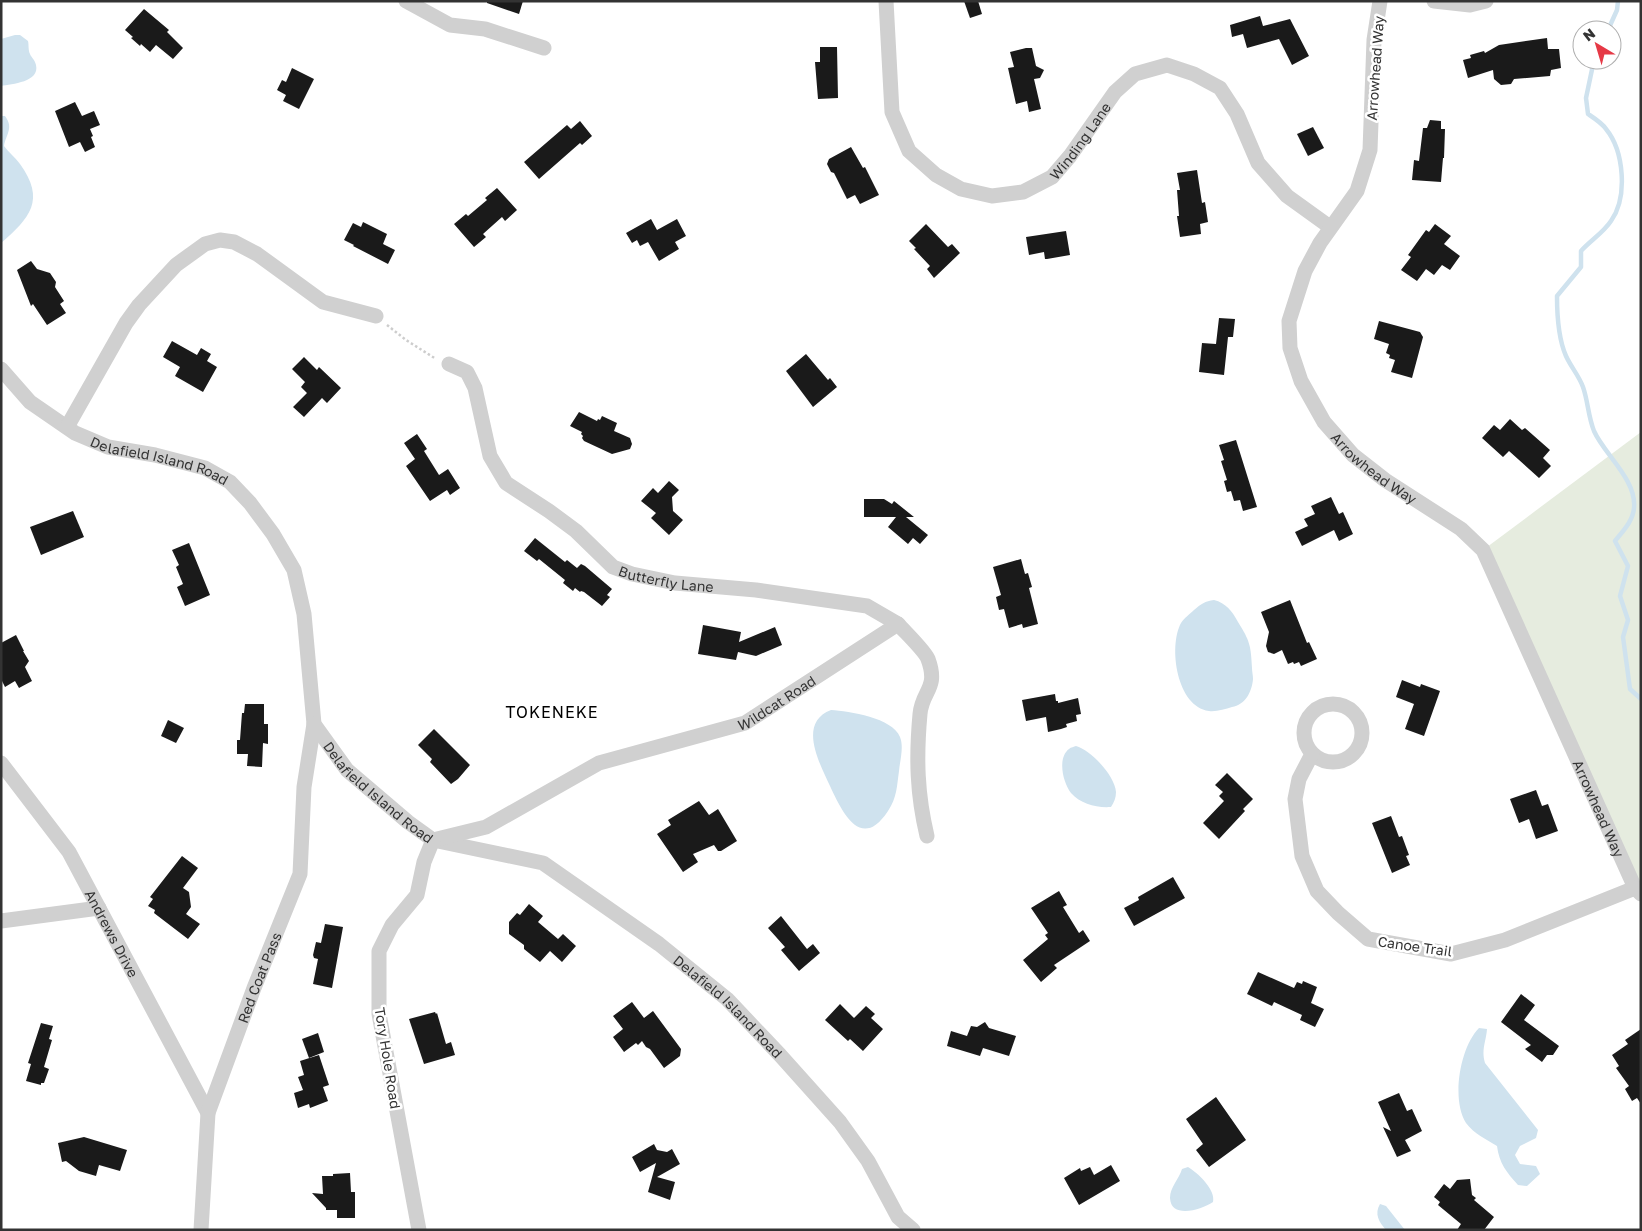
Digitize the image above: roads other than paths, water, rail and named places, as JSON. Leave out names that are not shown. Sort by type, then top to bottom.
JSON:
[{"type":"street","name":"Winding Lane","points":[[886,1],[892,112],[909,151],[936,175],[961,189],[992,196],[1023,192],[1052,177],[1070,156],[1114,92],[1135,74],[1167,65],[1194,74],[1220,88],[1237,114],[1258,163],[1288,196],[1330,227]]},
{"type":"street","name":"Arrowhead Way","points":[[1380,1],[1374,40],[1370,150],[1357,191],[1330,227],[1305,271],[1289,321],[1290,348],[1301,381],[1324,422],[1353,455],[1385,480],[1461,529],[1482,550],[1638,891]]},
{"type":"street","points":[[1434,1],[1470,5],[1486,1]]},
{"type":"street","points":[[417,4],[450,25],[484,29],[544,48]]},
{"type":"street","points":[[67,427],[126,323],[139,305],[176,265],[205,244],[220,240],[234,242],[257,254],[323,302],[376,316]]},
{"type":"street","name":"Butterfly Lane","points":[[448,364],[467,372],[475,388],[490,456],[506,483],[549,510],[576,532],[613,567],[632,574],[675,583],[756,590],[868,606],[898,624]]},
{"type":"street","name":"Delafield Island Road","points":[[1,369],[30,402],[75,433],[108,447],[155,455],[205,468],[230,482],[250,503],[273,534],[294,570],[304,614],[314,724],[347,770],[408,822],[433,840],[543,863],[659,944],[727,999],[840,1122],[868,1161],[898,1217],[913,1230]]},
{"type":"street","points":[[898,624],[928,658],[933,680],[920,710],[917,757],[920,804],[927,836]]},
{"type":"street","name":"Wildcat Road","points":[[433,840],[486,827],[599,763],[745,723],[898,624]]},
{"type":"street","name":"Red Coat Pass","points":[[201,1230],[208,1113],[254,988],[300,874],[304,787],[314,724]]},
{"type":"street","name":"Canoe Trail","points":[[1312,754],[1299,778],[1295,798],[1302,856],[1317,891],[1338,913],[1368,939],[1451,954],[1505,940],[1638,891]]},
{"type":"street","name":"Andrews Drive","points":[[1,763],[69,852],[208,1113]]},
{"type":"street","name":"Tory Hole Road","points":[[419,1230],[379,1014],[379,951],[392,925],[417,895],[424,862],[433,840]]},
{"type":"street","points":[[1,921],[99,908]]},
{"type":"water","points":[[20,35],[28,41],[29,52],[35,63],[36,71],[30,79],[1,86],[1,39]]},
{"type":"water","points":[[1,116],[5,116],[9,124],[9,131],[4,146],[28,177],[33,198],[27,217],[1,243]]},
{"type":"water","points":[[1214,600],[1228,608],[1245,634],[1250,649],[1253,679],[1251,689],[1241,704],[1218,711],[1209,711],[1198,707],[1189,699],[1183,688],[1178,674],[1175,646],[1182,621],[1201,604]]},
{"type":"water","points":[[831,710],[859,714],[880,720],[896,730],[900,737],[902,745],[895,796],[888,811],[878,823],[869,828],[861,828],[853,824],[840,807],[817,756],[813,734],[815,724],[821,716]]},
{"type":"water","points":[[1076,746],[1082,748],[1095,758],[1107,771],[1116,792],[1115,800],[1111,807],[1100,807],[1084,803],[1068,789],[1062,771],[1063,758],[1069,749]]},
{"type":"water","points":[[1479,1028],[1487,1029],[1484,1050],[1485,1063],[1538,1130],[1536,1138],[1520,1146],[1515,1155],[1520,1164],[1536,1166],[1540,1174],[1527,1186],[1518,1185],[1514,1181],[1502,1163],[1497,1146],[1473,1130],[1466,1123],[1461,1113],[1459,1101],[1460,1074],[1467,1048]]},
{"type":"water","points":[[1188,1167],[1197,1173],[1209,1187],[1212,1192],[1213,1202],[1195,1210],[1181,1211],[1172,1205],[1170,1194],[1182,1169]]},
{"type":"water","points":[[1380,1204],[1386,1206],[1405,1230],[1386,1230],[1378,1218],[1377,1211]]},
{"type":"waterway","points":[[1612,20],[1617,10],[1618,1]]},
{"type":"waterway","points":[[1592,70],[1586,98],[1588,114],[1598,121],[1612,138],[1620,161],[1622,187],[1620,200],[1611,221],[1581,251],[1581,267],[1557,296],[1558,319],[1563,349],[1583,387],[1594,431],[1625,477],[1634,498],[1632,517],[1615,541],[1628,566],[1620,596],[1628,620],[1623,637],[1630,689],[1641,699]]},
{"type":"district","name":"TOKENEKE","points":[[552,712]]}]
